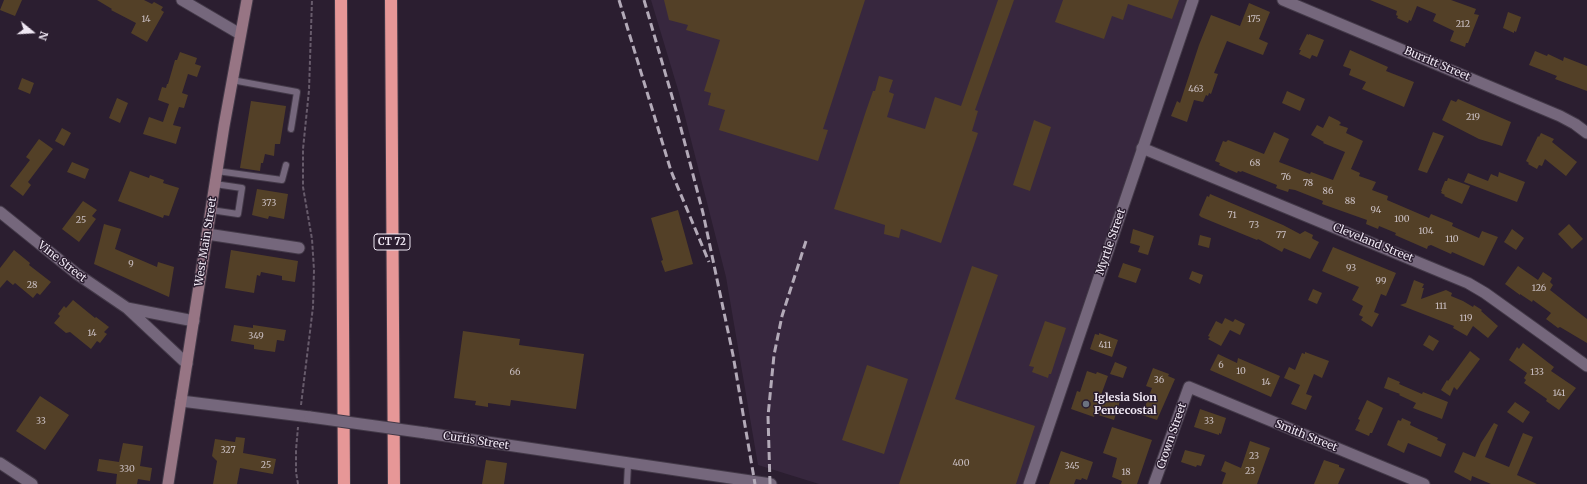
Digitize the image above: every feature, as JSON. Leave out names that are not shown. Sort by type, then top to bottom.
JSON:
[{"type":"highway","points":[[341,0],[344,484]]},
{"type":"highway","name":"CT 72","points":[[391,0],[394,484]]},
{"type":"main road","name":"West Main Street","points":[[168,484],[217,171],[247,0]]},
{"type":"street","points":[[182,0],[240,34]]},
{"type":"street","name":"Myrtle Street","points":[[1029,484],[1193,0]]},
{"type":"street","name":"Burritt Street","points":[[1283,0],[1560,116],[1575,124],[1587,133]]},
{"type":"street","name":"Cleveland Street","points":[[1142,148],[1468,283],[1485,292],[1587,366]]},
{"type":"street","name":"Vine Street","points":[[0,212],[77,274],[127,308],[187,364]]},
{"type":"street","points":[[207,234],[299,248]]},
{"type":"street","name":"Vine Street","points":[[127,308],[194,321]]},
{"type":"street","name":"Crown Street","points":[[1154,484],[1189,387]]},
{"type":"street","name":"Smith Street","points":[[1189,387],[1424,484]]},
{"type":"street","name":"Curtis Street","points":[[181,401],[426,433],[771,484]]},
{"type":"street","points":[[0,463],[32,484]]},
{"type":"lane","points":[[232,80],[297,92],[292,129]]},
{"type":"lane","points":[[217,171],[282,180],[286,165]]},
{"type":"lane","points":[[211,210],[238,214],[242,188],[215,184]]},
{"type":"lane","points":[[627,484],[628,464]]},
{"type":"path","points":[[301,405],[314,307],[312,239],[303,187],[303,149],[310,90],[312,0]]},
{"type":"path","points":[[298,428],[296,450],[296,472],[298,484]]},
{"type":"shaded area","points":[[651,0],[1186,0],[1024,484],[819,484],[758,465],[726,277],[679,93]]},
{"type":"building","points":[[4,0],[22,0],[15,16],[0,10]]},
{"type":"building","points":[[97,0],[144,0],[152,4],[154,2],[163,7],[161,10],[164,12],[147,42],[131,33],[136,23],[111,10],[112,9]]},
{"type":"building","points":[[664,0],[865,0],[823,129],[828,130],[818,161],[719,130],[725,110],[708,105],[711,93],[704,91],[720,40],[686,30],[688,25],[669,20]]},
{"type":"building","points":[[998,0],[1014,0],[975,110],[978,111],[972,131],[978,133],[941,243],[901,229],[899,238],[884,234],[885,225],[834,209],[879,76],[893,80],[889,92],[894,94],[887,117],[925,129],[935,97],[961,106]]},
{"type":"building","points":[[1063,0],[1179,0],[1172,19],[1128,4],[1123,20],[1112,16],[1104,39],[1055,22]]},
{"type":"building","points":[[1370,0],[1451,0],[1476,9],[1474,14],[1479,15],[1465,47],[1450,41],[1454,31],[1433,21],[1436,14],[1417,6],[1411,21],[1409,20],[1408,23],[1397,18],[1397,11]]},
{"type":"building","points":[[1249,3],[1270,12],[1259,39],[1268,43],[1263,55],[1227,41],[1214,73],[1218,74],[1211,94],[1209,93],[1208,96],[1206,95],[1203,102],[1194,100],[1187,122],[1171,116],[1177,101],[1180,103],[1199,45],[1211,15],[1240,26]]},
{"type":"building","points":[[1508,12],[1521,17],[1516,32],[1514,31],[1514,33],[1503,28]]},
{"type":"building","points":[[1307,34],[1324,40],[1317,57],[1312,55],[1310,59],[1299,54],[1301,50],[1299,50]]},
{"type":"building","points":[[1350,50],[1388,67],[1386,71],[1414,82],[1404,107],[1362,89],[1366,82],[1349,75],[1351,69],[1343,66]]},
{"type":"building","points":[[1535,51],[1547,56],[1548,54],[1563,61],[1564,57],[1587,66],[1587,91],[1555,79],[1557,76],[1529,65]]},
{"type":"building","points":[[180,52],[197,58],[195,64],[201,66],[197,77],[188,74],[182,93],[188,95],[184,108],[179,107],[173,125],[181,127],[176,144],[143,134],[149,117],[163,122],[169,104],[158,100],[162,87],[166,88],[168,84],[175,60],[177,60]]},
{"type":"building","points":[[22,78],[34,83],[30,94],[18,89]]},
{"type":"building","points":[[1287,91],[1305,99],[1300,111],[1282,103]]},
{"type":"building","points":[[117,98],[128,103],[120,123],[109,118]]},
{"type":"building","points":[[1458,99],[1511,122],[1502,146],[1479,139],[1442,120],[1451,100],[1456,102]]},
{"type":"building","points":[[251,101],[286,106],[280,144],[275,144],[274,156],[265,154],[263,163],[261,163],[260,171],[240,168]]},
{"type":"building","points":[[1329,116],[1339,121],[1341,123],[1339,125],[1348,128],[1346,133],[1363,141],[1351,169],[1360,173],[1359,176],[1376,182],[1372,190],[1388,196],[1387,200],[1429,218],[1431,214],[1453,223],[1452,226],[1479,238],[1482,231],[1498,237],[1484,266],[1452,252],[1451,254],[1431,245],[1428,246],[1427,249],[1395,235],[1396,233],[1379,226],[1378,229],[1366,224],[1367,220],[1322,204],[1323,201],[1295,190],[1289,189],[1288,192],[1276,188],[1277,185],[1242,171],[1238,171],[1237,173],[1219,165],[1220,163],[1215,161],[1223,141],[1226,142],[1228,140],[1264,154],[1274,132],[1289,139],[1279,162],[1310,174],[1311,172],[1333,180],[1345,152],[1323,143],[1324,142],[1311,135],[1317,125],[1323,128]]},
{"type":"building","points":[[1034,120],[1051,127],[1030,191],[1013,185]]},
{"type":"building","points":[[62,128],[71,133],[64,146],[55,141]]},
{"type":"building","points":[[1433,132],[1444,136],[1427,173],[1418,170]]},
{"type":"building","points":[[1541,133],[1554,139],[1552,142],[1577,162],[1566,176],[1545,159],[1542,166],[1539,165],[1537,169],[1528,164],[1529,163],[1526,161],[1538,136],[1539,137]]},
{"type":"building","points":[[39,139],[53,149],[28,182],[31,185],[23,196],[10,186],[30,160],[26,157]]},
{"type":"building","points":[[72,162],[89,169],[85,179],[67,172]]},
{"type":"building","points":[[130,171],[149,178],[150,175],[164,180],[163,183],[179,188],[169,216],[164,215],[163,218],[118,201]]},
{"type":"building","points":[[1499,172],[1525,182],[1517,202],[1464,182],[1468,173],[1488,181],[1491,174],[1498,177]]},
{"type":"building","points":[[1448,178],[1470,186],[1462,204],[1444,196],[1445,195],[1441,193],[1445,181],[1447,181]]},
{"type":"building","points":[[257,189],[288,194],[284,219],[269,216],[268,219],[252,215]]},
{"type":"building","points":[[1210,194],[1283,225],[1300,234],[1305,231],[1313,235],[1312,238],[1319,242],[1310,259],[1284,248],[1282,252],[1258,239],[1257,240],[1201,217],[1199,215],[1207,196],[1209,197]]},
{"type":"building","points":[[83,201],[97,210],[92,216],[96,219],[79,242],[62,229]]},
{"type":"building","points":[[678,210],[693,264],[665,272],[651,218]]},
{"type":"building","points":[[104,224],[121,229],[115,249],[157,267],[158,262],[174,267],[169,297],[94,264]]},
{"type":"building","points":[[1569,224],[1583,239],[1572,249],[1558,234]]},
{"type":"building","points":[[1133,229],[1154,236],[1148,255],[1138,252],[1140,246],[1130,243]]},
{"type":"building","points":[[1512,229],[1524,238],[1516,250],[1504,242]]},
{"type":"building","points":[[1200,235],[1211,238],[1209,248],[1198,245]]},
{"type":"building","points":[[1333,247],[1396,273],[1386,296],[1381,294],[1374,312],[1379,314],[1372,327],[1361,320],[1363,317],[1359,315],[1363,306],[1352,300],[1359,287],[1322,271]]},
{"type":"building","points":[[14,250],[30,263],[29,265],[51,282],[40,295],[37,293],[33,298],[15,283],[13,285],[7,280],[0,288],[0,268]]},
{"type":"building","points":[[231,250],[298,261],[295,282],[282,280],[282,276],[261,272],[260,276],[257,275],[254,293],[225,288]]},
{"type":"building","points":[[1123,263],[1141,269],[1136,283],[1118,277]]},
{"type":"building","points":[[972,266],[998,275],[955,399],[1035,426],[1016,484],[899,484]]},
{"type":"building","points":[[1518,266],[1538,280],[1543,272],[1552,278],[1550,282],[1553,285],[1550,290],[1587,319],[1587,343],[1560,327],[1558,328],[1546,319],[1551,313],[1533,300],[1532,302],[1505,284]]},
{"type":"building","points":[[1192,271],[1203,275],[1200,284],[1189,279]]},
{"type":"building","points":[[1414,280],[1424,284],[1421,299],[1446,290],[1452,293],[1451,296],[1473,307],[1474,305],[1482,310],[1481,311],[1498,326],[1488,338],[1473,326],[1467,336],[1453,328],[1454,326],[1400,305],[1406,303]]},
{"type":"building","points":[[1313,289],[1322,293],[1317,304],[1308,300]]},
{"type":"building","points":[[73,300],[95,318],[96,317],[109,327],[104,332],[107,334],[100,343],[97,341],[91,349],[70,332],[66,333],[54,323],[60,316],[58,314],[64,306],[66,308]]},
{"type":"building","points":[[1225,318],[1233,322],[1235,319],[1245,324],[1240,335],[1230,330],[1221,346],[1208,339],[1210,337],[1208,336],[1216,321],[1222,324]]},
{"type":"building","points":[[1045,321],[1066,328],[1051,374],[1049,374],[1048,378],[1032,372],[1034,367],[1029,366]]},
{"type":"building","points":[[234,325],[253,328],[253,325],[286,330],[284,341],[277,340],[275,352],[254,349],[254,345],[231,341]]},
{"type":"building","points":[[463,331],[520,339],[519,345],[584,354],[576,409],[511,400],[510,406],[488,403],[488,407],[475,405],[476,401],[454,398]]},
{"type":"building","points":[[1099,333],[1118,340],[1112,357],[1090,349],[1095,334],[1099,335]]},
{"type":"building","points":[[1429,335],[1439,341],[1433,351],[1423,345]]},
{"type":"building","points":[[1523,343],[1554,367],[1551,371],[1576,388],[1559,410],[1546,401],[1547,399],[1524,383],[1526,380],[1524,378],[1527,373],[1509,360],[1517,347],[1519,349]]},
{"type":"building","points":[[1470,351],[1480,359],[1457,390],[1454,387],[1450,396],[1441,390]]},
{"type":"building","points":[[1305,352],[1329,361],[1322,378],[1314,374],[1306,394],[1312,396],[1306,410],[1291,404],[1300,385],[1284,378],[1289,367],[1295,370],[1302,353],[1305,354]]},
{"type":"building","points":[[1218,354],[1237,363],[1238,358],[1280,376],[1271,397],[1210,370]]},
{"type":"building","points":[[1115,362],[1127,367],[1123,378],[1110,374]]},
{"type":"building","points":[[867,365],[908,379],[884,454],[842,440]]},
{"type":"building","points":[[1153,368],[1169,374],[1168,376],[1175,379],[1157,420],[1142,415],[1152,388],[1146,386]]},
{"type":"building","points":[[1087,371],[1096,374],[1097,372],[1108,376],[1101,395],[1120,401],[1114,420],[1095,414],[1094,417],[1071,409],[1077,391],[1080,392]]},
{"type":"building","points":[[1388,377],[1400,382],[1399,384],[1422,394],[1423,392],[1448,402],[1442,419],[1413,408],[1416,403],[1399,395],[1400,394],[1384,388]]},
{"type":"building","points":[[40,396],[69,415],[45,450],[16,431]]},
{"type":"building","points":[[1367,400],[1383,408],[1372,433],[1370,433],[1369,436],[1355,430],[1360,420],[1358,419]]},
{"type":"building","points":[[1515,402],[1530,412],[1523,423],[1507,412]]},
{"type":"building","points":[[1200,409],[1226,418],[1221,434],[1219,433],[1219,435],[1194,427]]},
{"type":"building","points":[[1402,418],[1411,422],[1410,425],[1438,438],[1437,440],[1446,444],[1441,457],[1408,443],[1404,453],[1387,445],[1398,420],[1401,421]]},
{"type":"building","points":[[1494,423],[1498,425],[1485,457],[1509,467],[1523,433],[1533,437],[1517,475],[1537,484],[1491,484],[1472,476],[1471,481],[1454,472],[1463,452],[1475,457],[1481,443]]},
{"type":"building","points":[[1112,427],[1152,440],[1137,484],[1121,484],[1122,481],[1112,477],[1117,458],[1103,453]]},
{"type":"building","points":[[236,437],[245,438],[243,453],[276,459],[273,474],[240,468],[237,484],[213,484],[217,461],[212,456],[215,439],[235,442]]},
{"type":"building","points":[[1250,441],[1270,448],[1257,484],[1222,484],[1226,473],[1221,471],[1225,461],[1241,468]]},
{"type":"building","points":[[123,443],[143,446],[140,466],[152,468],[150,481],[138,479],[137,484],[116,484],[117,474],[97,471],[99,459],[119,462]]},
{"type":"building","points":[[1185,450],[1205,455],[1201,466],[1197,465],[1196,467],[1181,462]]},
{"type":"building","points":[[1061,451],[1093,462],[1087,480],[1082,478],[1081,480],[1076,479],[1074,484],[1049,484]]},
{"type":"building","points":[[486,460],[507,463],[504,484],[482,484]]},
{"type":"building","points":[[1324,460],[1339,465],[1339,467],[1345,469],[1338,484],[1314,484]]},
{"type":"railway","points":[[619,0],[671,171],[709,262]]},
{"type":"railway","points":[[644,0],[678,117],[703,213],[733,355],[755,484]]},
{"type":"railway","points":[[770,484],[768,416],[774,355],[782,316],[806,241]]},
{"type":"place","name":"Iglesia Sion Pentecostal","points":[[1086,404]]}]
